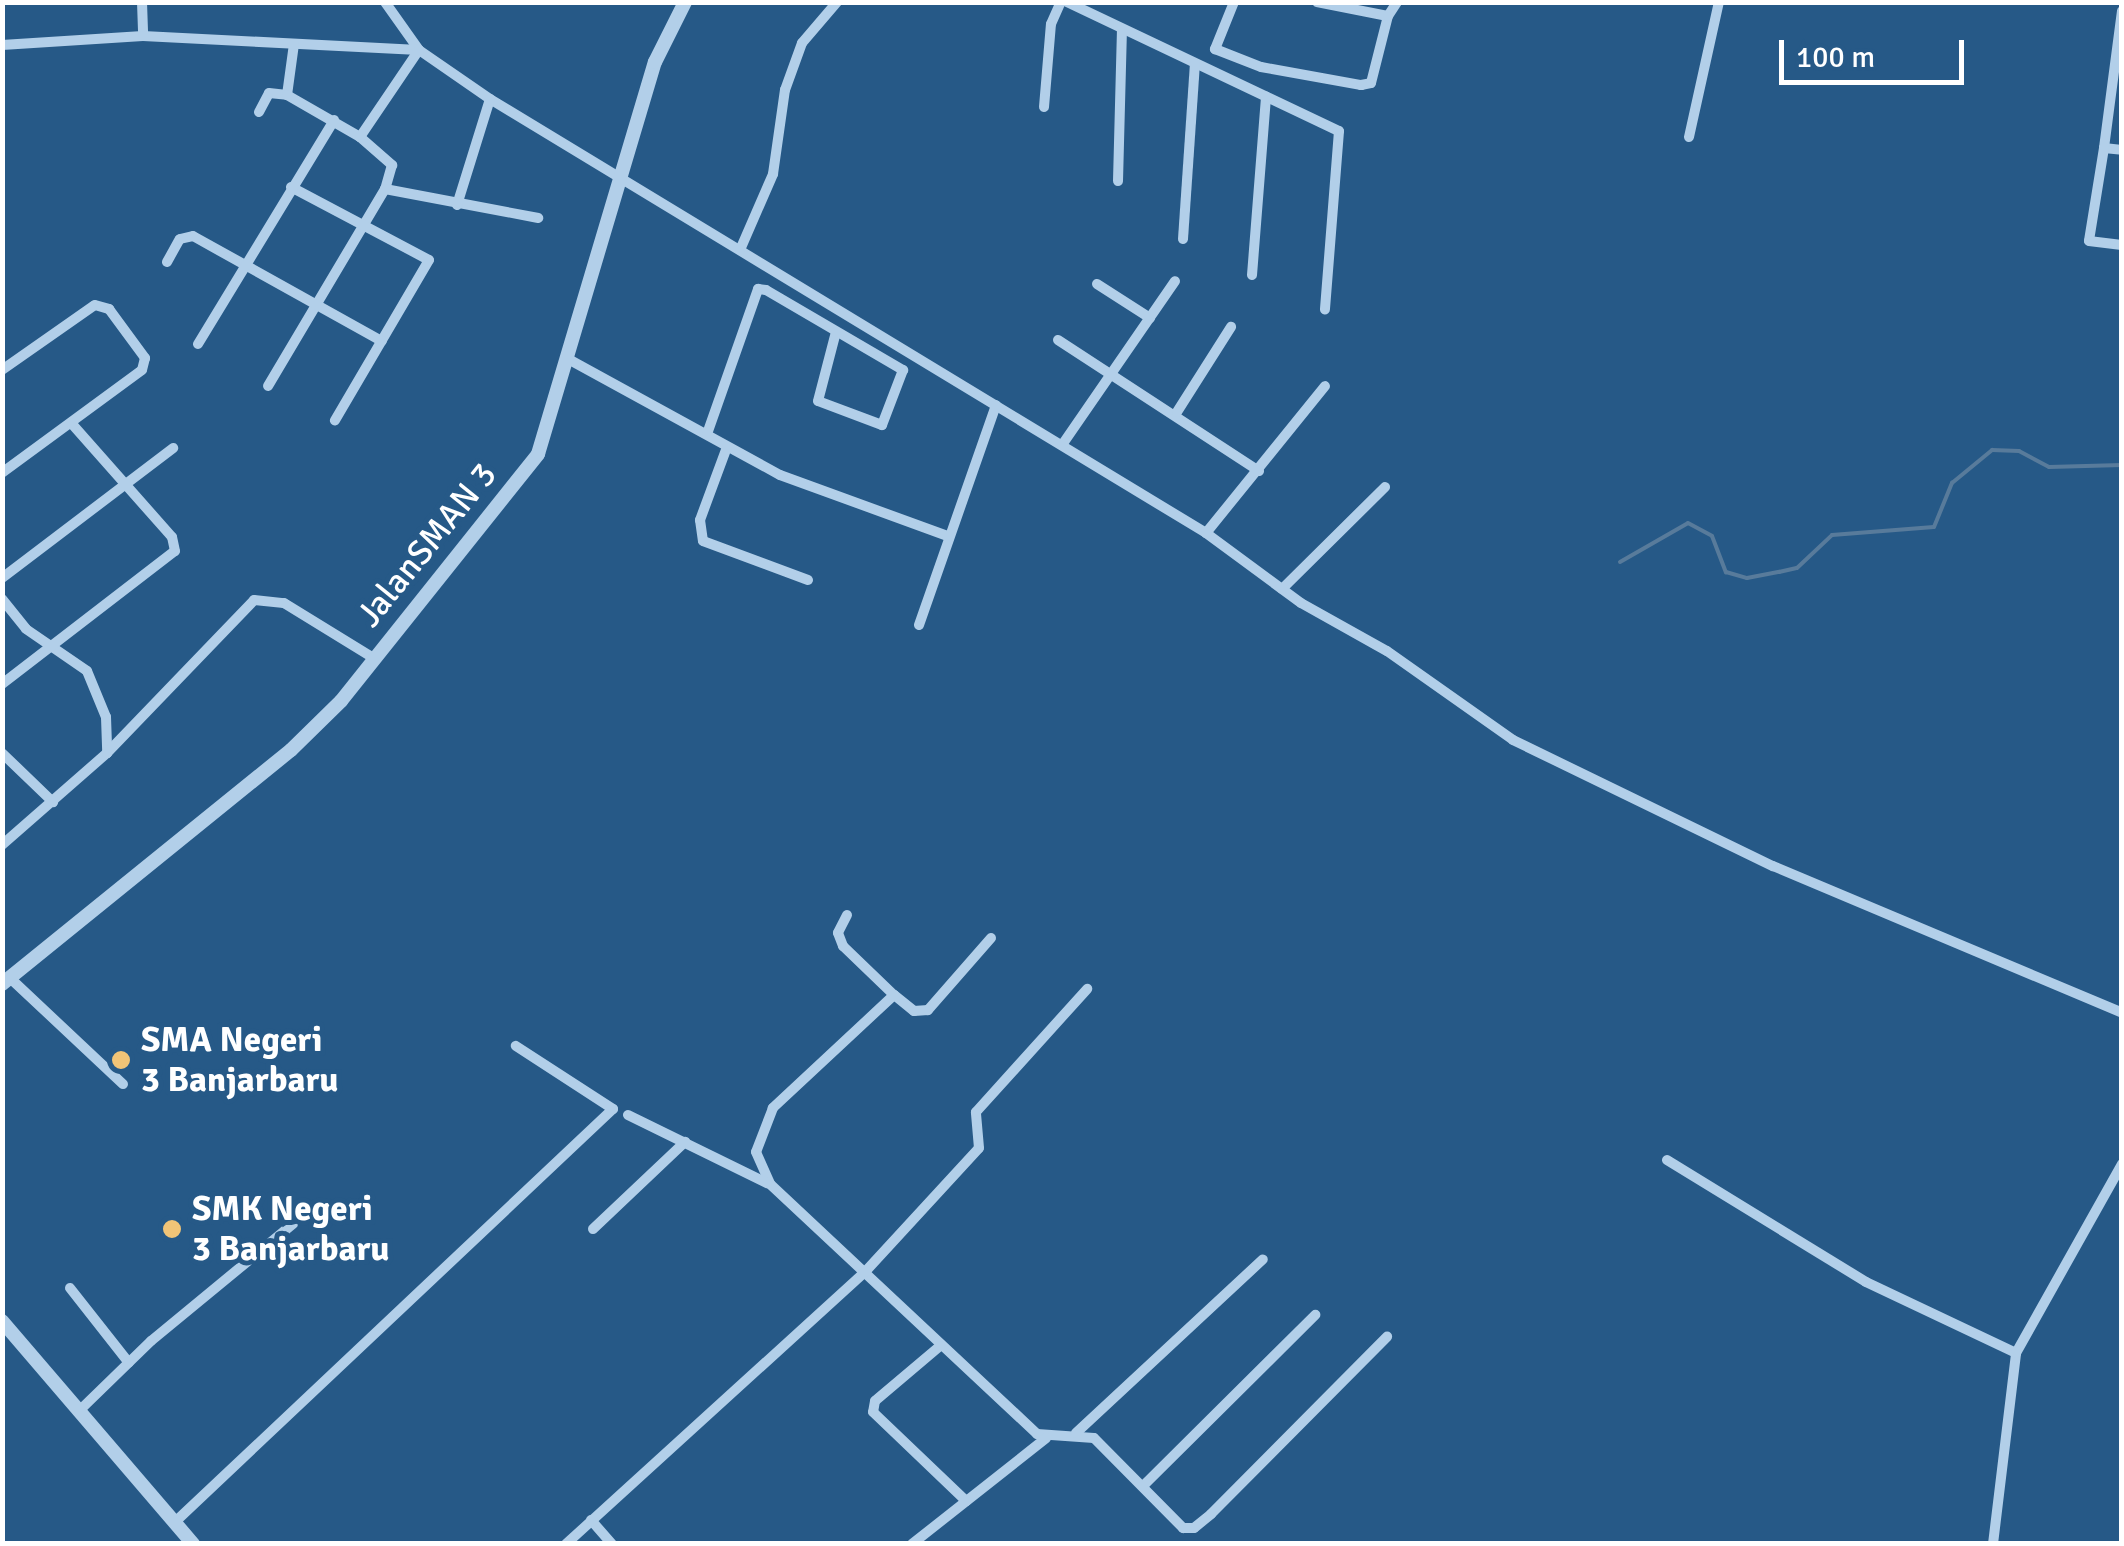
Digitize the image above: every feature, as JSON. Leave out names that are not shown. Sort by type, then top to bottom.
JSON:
[{"type":"street","points":[[142,2],[143,36]]},
{"type":"street","points":[[385,2],[419,50],[490,98],[1206,533],[1282,589],[1563,768],[1773,866],[2122,1013]]},
{"type":"street","name":"JalanSMAN 3","points":[[6,981],[291,750],[375,658],[538,454],[570,360],[656,62],[685,2]]},
{"type":"street","points":[[740,250],[772,174],[785,90],[802,43],[837,2]]},
{"type":"street","points":[[1044,107],[1051,24],[1064,2],[1340,132],[1325,309]]},
{"type":"street","points":[[1183,239],[1201,66],[1215,49],[1234,2]]},
{"type":"street","points":[[1317,2],[1388,16]]},
{"type":"street","points":[[1215,49],[1261,67],[1361,85],[1371,83],[1388,16],[1397,2]]},
{"type":"street","points":[[1689,137],[1719,2]]},
{"type":"street","points":[[2122,10],[2118,64],[2089,241],[2122,246]]},
{"type":"street","points":[[1118,181],[1122,29]]},
{"type":"street","points":[[3,43],[143,36],[419,50]]},
{"type":"street","points":[[287,96],[294,44]]},
{"type":"street","points":[[360,138],[419,50]]},
{"type":"street","points":[[260,112],[269,93],[287,96],[334,120],[392,165],[385,189],[268,386]]},
{"type":"street","points":[[1252,276],[1266,97]]},
{"type":"street","points":[[456,205],[490,98]]},
{"type":"street","points":[[198,344],[334,120]]},
{"type":"street","points":[[2104,148],[2122,150]]},
{"type":"street","points":[[291,187],[429,260],[335,420]]},
{"type":"street","points":[[385,189],[538,218]]},
{"type":"street","points":[[167,262],[186,235],[382,341]]},
{"type":"street","points":[[1062,446],[1175,281]]},
{"type":"street","points":[[1097,284],[1150,318]]},
{"type":"street","points":[[707,434],[758,289],[836,332],[902,370],[882,425],[818,401],[836,332]]},
{"type":"street","points":[[2,370],[96,304],[108,309],[145,364],[2,473]]},
{"type":"street","points":[[1178,412],[1232,327]]},
{"type":"street","points":[[1058,340],[1110,375],[1178,412],[1259,471]]},
{"type":"street","points":[[570,360],[780,474],[948,536]]},
{"type":"street","points":[[1206,533],[1326,386]]},
{"type":"street","points":[[919,625],[996,405]]},
{"type":"street","points":[[2,684],[54,649],[175,551],[172,537],[71,423]]},
{"type":"street","points":[[728,447],[700,520],[703,541],[808,580]]},
{"type":"street","points":[[2,578],[173,448]]},
{"type":"street","points":[[1282,589],[1385,486]]},
{"type":"street","points":[[2,600],[26,629],[87,671],[99,690],[106,752]]},
{"type":"street","points":[[2,845],[106,752],[254,600],[284,604],[375,658]]},
{"type":"street","points":[[2,753],[52,802]]},
{"type":"street","points":[[848,914],[838,932],[842,946],[914,1012],[928,1010],[991,938]]},
{"type":"street","points":[[6,981],[123,1084]]},
{"type":"street","points":[[566,1544],[864,1272],[979,1148],[976,1112],[1087,989]]},
{"type":"street","points":[[770,1184],[756,1152],[762,1123],[894,994]]},
{"type":"street","points":[[175,1522],[613,1109],[516,1046]]},
{"type":"street","points":[[628,1115],[770,1184],[940,1346],[1046,1438]]},
{"type":"street","points":[[594,1229],[685,1142]]},
{"type":"street","points":[[1667,1160],[1866,1282],[2016,1354]]},
{"type":"street","points":[[1992,1544],[2016,1354],[2122,1164]]},
{"type":"street","points":[[80,1410],[128,1363],[293,1224]]},
{"type":"street","points":[[1075,1434],[1263,1259]]},
{"type":"street","points":[[70,1288],[128,1363]]},
{"type":"street","points":[[1142,1486],[1315,1315]]},
{"type":"street","points":[[2,1321],[193,1544]]},
{"type":"street","points":[[912,1544],[1046,1438],[1075,1434],[1094,1438],[1182,1528],[1194,1528],[1387,1337]]},
{"type":"street","points":[[940,1346],[876,1400],[873,1412],[966,1501]]},
{"type":"street","points":[[591,1520],[612,1544]]},
{"type":"waterway","points":[[1620,562],[1688,523],[1712,536],[1726,572],[1747,578],[1779,572],[1797,568],[1832,535],[1934,527],[1952,483],[1992,450],[2019,451],[2049,467],[2122,465]]},
{"type":"place","name":"SMA Negeri 3 Banjarbaru","points":[[121,1060]]},
{"type":"place","name":"SMK Negeri 3 Banjarbaru","points":[[172,1229]]}]
